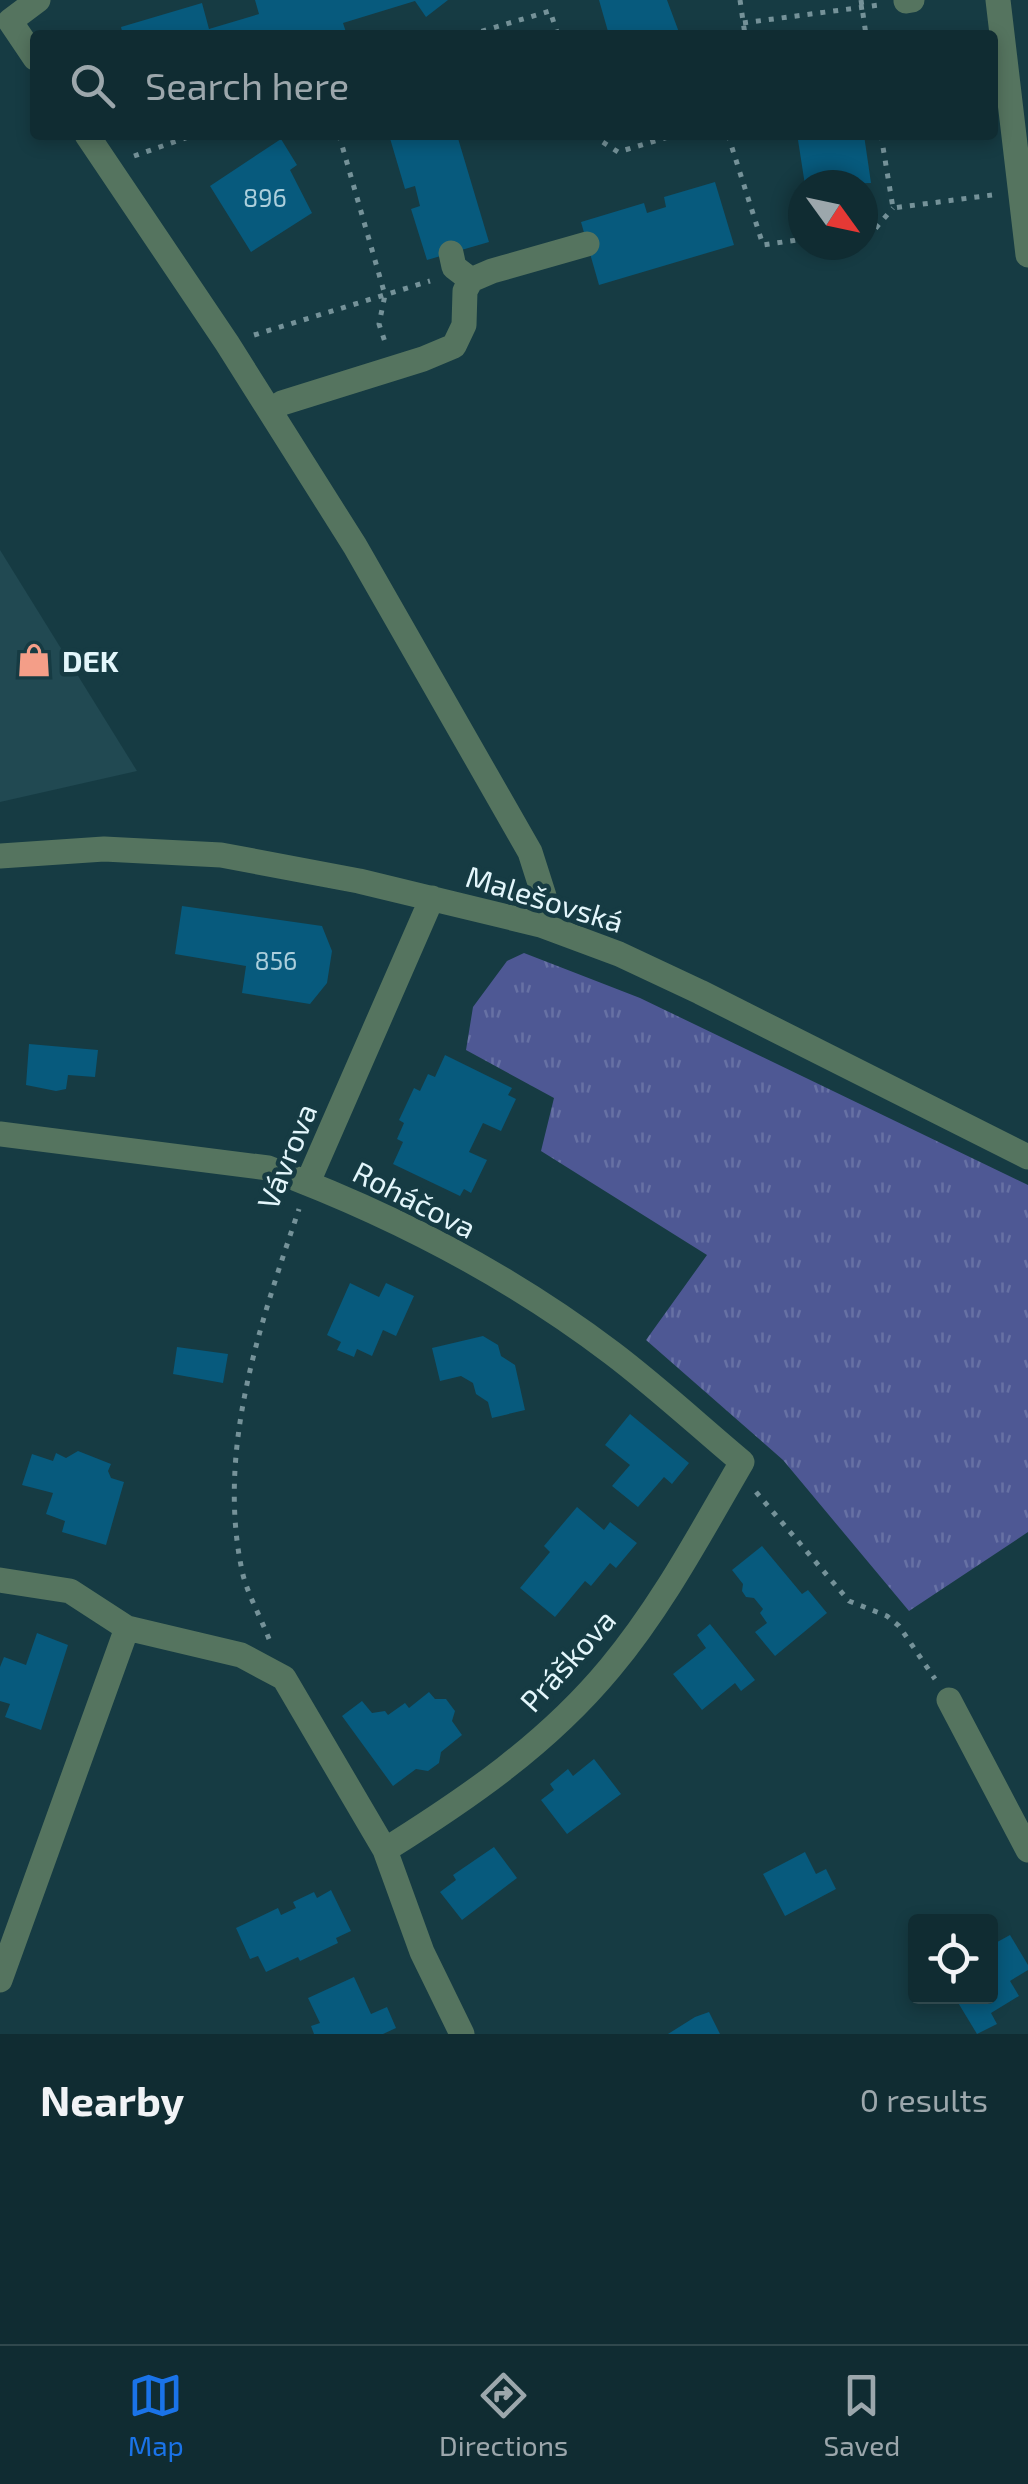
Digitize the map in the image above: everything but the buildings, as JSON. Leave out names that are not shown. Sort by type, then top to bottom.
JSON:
[{"type":"street","points":[[30,51],[10,21],[38,0]]},
{"type":"street","points":[[998,0],[1027,249]]},
{"type":"street","points":[[90,140],[227,343],[355,546],[530,852],[544,896],[541,925]]},
{"type":"street","points":[[270,410],[454,346],[464,325],[465,291],[459,267],[492,271],[587,244]]},
{"type":"street","name":"Malešovská","points":[[0,856],[104,849],[220,855],[432,898],[541,925],[618,954],[684,985],[1028,1157]]},
{"type":"street","name":"Vávrova","points":[[308,1182],[432,898]]},
{"type":"street","name":"Roháčova","points":[[0,1134],[268,1168],[308,1182],[418,1233],[510,1286],[612,1353],[742,1462]]},
{"type":"street","name":"Práškova","points":[[386,1850],[474,1795],[554,1728],[610,1668],[659,1603],[742,1462]]},
{"type":"street","points":[[0,1580],[70,1591],[127,1628],[241,1655],[284,1678],[386,1850],[422,1952],[462,2034]]},
{"type":"street","points":[[0,1980],[127,1628]]},
{"type":"street","points":[[949,1700],[1028,1850]]},
{"type":"path","points":[[740,0],[745,30]]},
{"type":"path","points":[[744,23],[910,0]]},
{"type":"path","points":[[861,4],[865,30]]},
{"type":"path","points":[[485,30],[550,11],[556,30]]},
{"type":"path","points":[[108,167],[181,140]]},
{"type":"path","points":[[340,140],[385,295],[379,324],[395,368]]},
{"type":"path","points":[[600,140],[618,152],[658,140]]},
{"type":"path","points":[[730,140],[762,245],[788,241]]},
{"type":"path","points":[[883,140],[893,208]]},
{"type":"path","points":[[878,225],[893,208],[1020,192]]},
{"type":"path","points":[[227,343],[439,278],[459,267]]},
{"type":"path","name":"Vávrova","points":[[284,1678],[244,1577],[234,1510],[236,1451],[258,1332],[308,1182]]},
{"type":"path","points":[[742,1462],[756,1492],[849,1601],[887,1616],[898,1626],[949,1700]]},
{"type":"shaded area","name":"DEK","points":[[0,550],[137,771],[0,802]]},
{"type":"green space","points":[[524,953],[640,998],[1028,1185],[1028,1532],[909,1611],[783,1460],[646,1340],[707,1255],[541,1151],[554,1098],[466,1050],[473,1007],[507,961]]},
{"type":"place","name":"DEK","points":[[34,660]]}]
